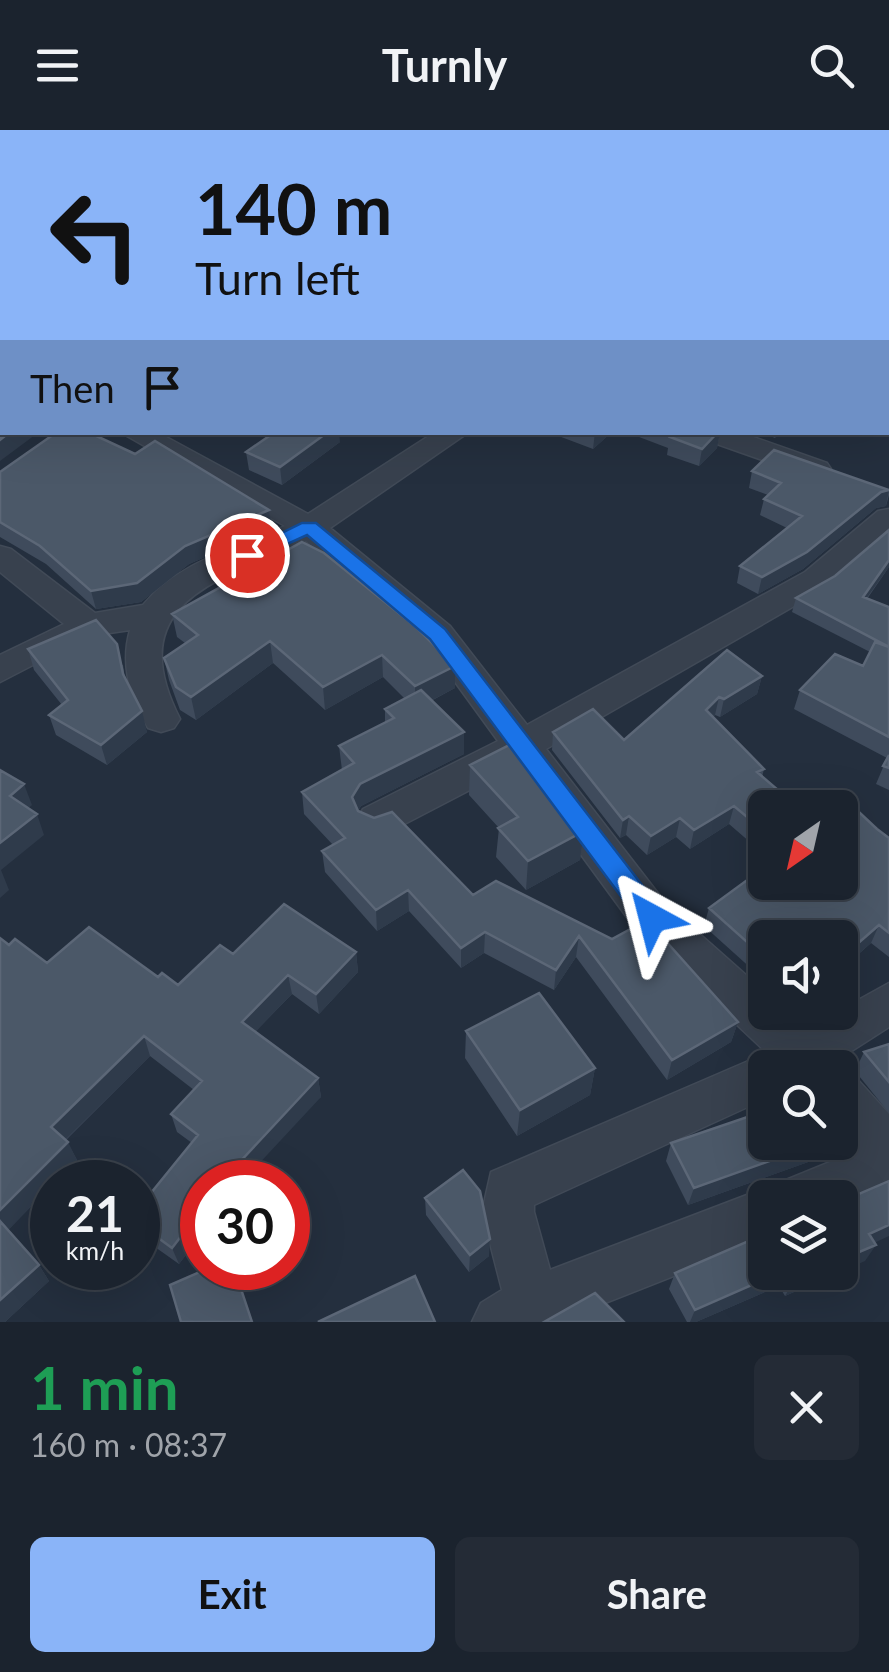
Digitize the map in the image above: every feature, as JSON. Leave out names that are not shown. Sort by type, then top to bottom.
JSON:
[{"type":"street","points":[[140,435],[309,527],[438,634],[652,918],[777,1050]]},
{"type":"street","points":[[161,719],[148,695],[143,658],[153,615],[171,595],[309,527],[450,435]]},
{"type":"street","points":[[719,435],[845,479]]},
{"type":"street","points":[[377,820],[520,747],[817,579],[886,501]]},
{"type":"street","points":[[0,556],[88,625]]},
{"type":"street","points":[[0,670],[88,625],[153,615]]},
{"type":"street","points":[[818,1050],[889,1003]]},
{"type":"street","points":[[748,1086],[509,1190],[516,1313],[748,1221]]},
{"type":"street","points":[[858,1115],[889,1151]]},
{"type":"street","points":[[848,1180],[889,1163]]},
{"type":"building","points":[[53,435],[94,435],[135,454],[155,441],[269,510],[185,546],[137,583],[91,591],[40,546],[0,522],[0,472]]},
{"type":"building","points":[[271,435],[324,435],[280,467],[246,452]]},
{"type":"building","points":[[672,435],[715,435],[702,449]]},
{"type":"building","points":[[774,450],[889,490],[881,492],[807,552],[762,577],[740,566],[802,516],[764,499],[781,483],[752,471]]},
{"type":"building","points":[[889,530],[889,560],[863,597],[889,607],[889,647],[796,598],[835,576]]},
{"type":"building","points":[[302,542],[324,553],[416,627],[455,666],[415,686],[382,655],[323,687],[270,641],[191,697],[176,687],[164,658],[198,635],[172,614]]},
{"type":"building","points":[[96,620],[117,644],[123,674],[142,711],[101,745],[49,715],[68,700],[28,649]]},
{"type":"building","points":[[875,642],[889,647],[889,737],[800,690],[835,654],[863,666]]},
{"type":"building","points":[[727,650],[762,676],[724,699],[719,697],[706,710],[764,769],[757,772],[778,790],[748,790],[748,818],[734,806],[694,830],[680,818],[651,836],[629,816],[623,820],[553,732],[593,709],[624,740]]},
{"type":"building","points":[[421,690],[464,732],[360,784],[352,797],[358,811],[374,818],[392,812],[473,895],[496,881],[612,939],[647,920],[738,1022],[672,1060],[579,936],[556,970],[485,932],[461,948],[408,890],[376,910],[322,851],[345,838],[302,792],[354,763],[339,746],[394,718],[385,709]]},
{"type":"building","points":[[517,741],[584,831],[528,861],[498,828],[518,817],[470,765]]},
{"type":"building","points":[[0,770],[24,784],[10,796],[37,814],[0,843]]},
{"type":"building","points":[[858,811],[889,838],[889,933],[879,925],[858,943],[858,920],[748,920],[748,943],[709,908],[748,879],[748,900],[858,900]]},
{"type":"building","points":[[284,904],[356,952],[316,994],[288,975],[242,1022],[318,1078],[242,1160],[180,1160],[180,1238],[172,1248],[160,1239],[160,1182],[198,1135],[171,1114],[202,1081],[144,1036],[51,1127],[68,1142],[50,1160],[30,1160],[30,1180],[0,1210],[0,938],[9,945],[15,939],[47,963],[89,927],[158,977],[162,973],[178,985],[220,945],[233,954]]},
{"type":"building","points":[[539,993],[595,1068],[520,1110],[466,1031]]},
{"type":"building","points":[[889,1044],[889,1082],[864,1052]]},
{"type":"building","points":[[748,1117],[748,1160],[772,1160],[694,1188],[671,1143]]},
{"type":"building","points":[[463,1170],[480,1191],[490,1239],[470,1255],[425,1198]]},
{"type":"building","points":[[889,1181],[889,1225],[869,1234],[876,1245],[858,1252],[858,1194]]},
{"type":"building","points":[[0,1221],[30,1255],[30,1273],[0,1300]]},
{"type":"building","points":[[748,1241],[748,1287],[695,1310],[675,1273]]},
{"type":"building","points":[[415,1276],[435,1322],[318,1322]]},
{"type":"building","points":[[180,1281],[180,1290],[241,1290],[252,1322],[181,1322],[170,1285]]},
{"type":"building","points":[[595,1293],[624,1322],[544,1322]]},
{"type":"route","points":[[247,555],[309,527],[438,634],[652,918]]}]
